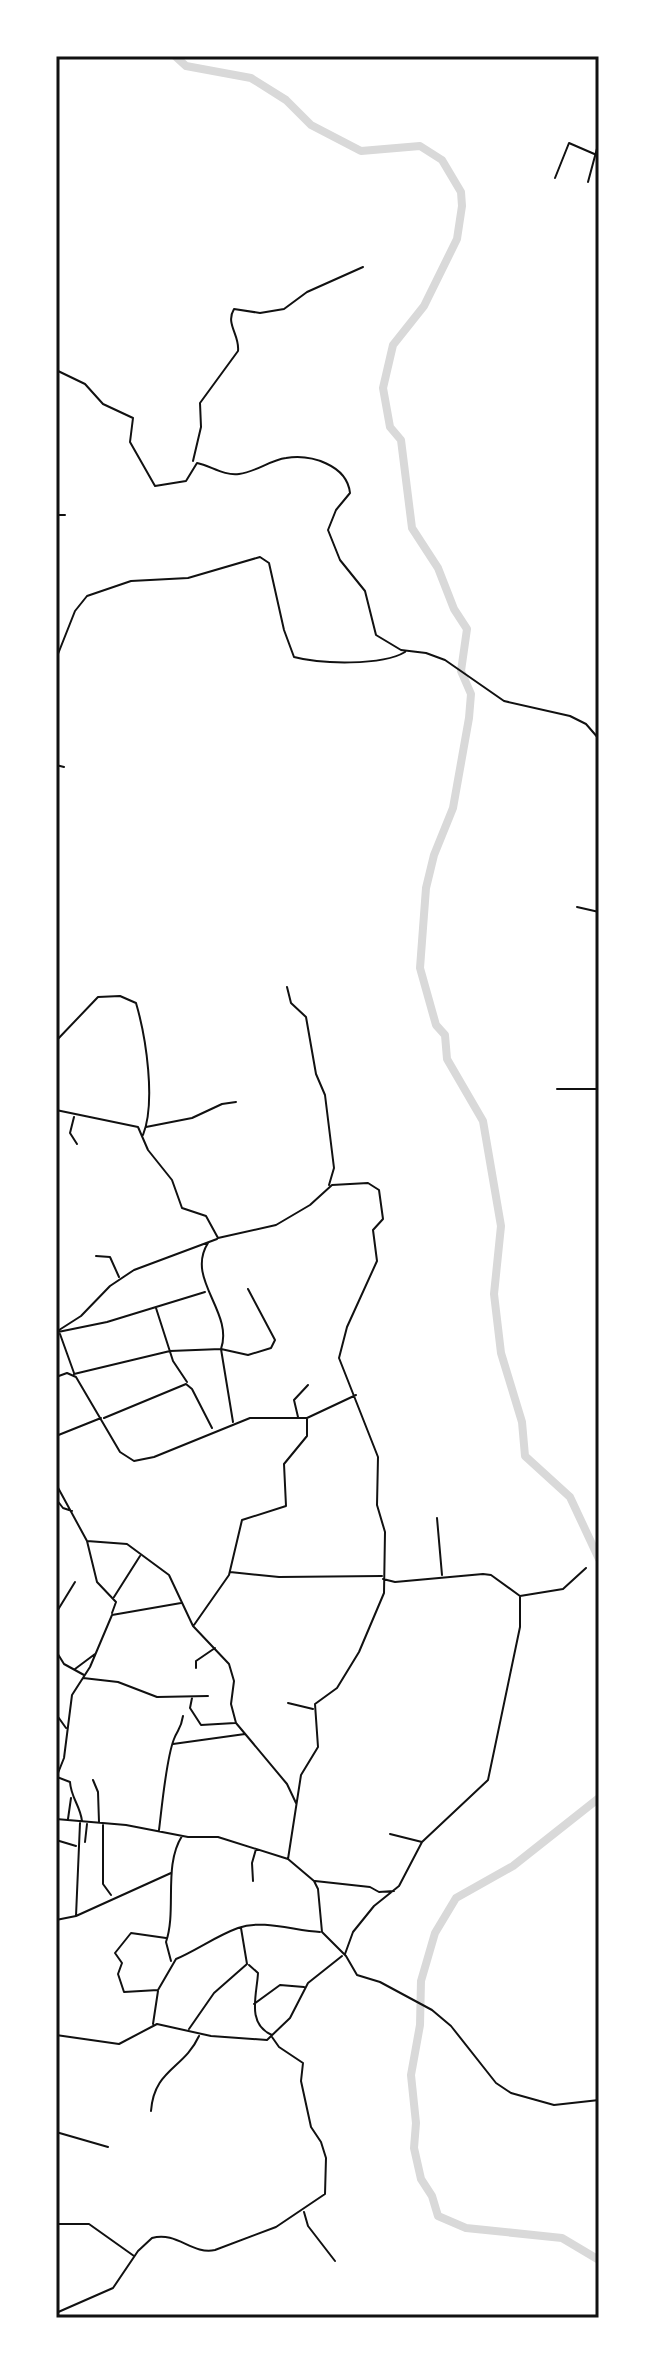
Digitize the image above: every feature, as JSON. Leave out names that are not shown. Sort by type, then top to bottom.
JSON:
[{"type":"street","points":[[588,182],[599,141]]},
{"type":"street","points":[[555,178],[569,143],[599,156]]},
{"type":"street","points":[[56,370],[89,387],[103,404],[133,418],[130,442],[155,486],[186,481],[194,463],[201,427],[200,403],[238,351],[239,343],[230,322],[234,309],[260,313],[284,309],[307,292],[363,267]]},
{"type":"street","points":[[194,463],[239,474],[295,458],[327,463],[341,473],[350,493],[329,524],[331,541],[340,560],[365,591],[373,632],[406,651],[426,653],[445,660],[504,701],[570,716],[586,724],[599,739]]},
{"type":"street","points":[[56,515],[65,515]]},
{"type":"street","points":[[56,659],[75,611],[87,596],[131,581],[188,578],[262,557],[269,563],[284,630],[294,657],[391,660],[406,651]]},
{"type":"street","points":[[56,637],[65,640]]},
{"type":"street","points":[[56,765],[64,767]]},
{"type":"street","points":[[577,907],[599,912]]},
{"type":"street","points":[[57,1332],[91,1309],[120,1278],[169,1254],[218,1238],[276,1225],[310,1205],[329,1187],[334,1168],[325,1095],[316,1074],[306,1017],[291,1003],[287,987]]},
{"type":"street","points":[[56,1041],[98,997],[120,996],[136,1003],[145,1044],[146,1127],[143,1135]]},
{"type":"street","points":[[557,1089],[599,1089]]},
{"type":"street","points":[[146,1127],[192,1118],[222,1104],[236,1102]]},
{"type":"street","points":[[56,1110],[138,1127],[148,1150],[172,1180],[182,1208],[206,1216],[218,1238]]},
{"type":"street","points":[[74,1116],[70,1133],[77,1144]]},
{"type":"street","points":[[288,1859],[303,1767],[318,1747],[314,1709],[318,1701],[337,1688],[363,1646],[384,1597],[385,1532],[377,1505],[378,1457],[366,1435],[356,1395],[343,1376],[339,1358],[347,1327],[377,1261],[373,1230],[383,1219],[381,1195],[377,1186],[368,1183],[329,1187]]},
{"type":"street","points":[[208,1243],[203,1255],[206,1291],[214,1301],[224,1340],[221,1349],[233,1423]]},
{"type":"street","points":[[96,1256],[110,1257],[120,1278]]},
{"type":"street","points":[[56,1377],[170,1351],[221,1349],[248,1355],[274,1345],[272,1330],[257,1311],[248,1289]]},
{"type":"street","points":[[57,1332],[206,1291]]},
{"type":"street","points":[[156,1307],[170,1351],[213,1430]]},
{"type":"street","points":[[57,1332],[74,1374],[120,1452],[134,1461],[154,1457],[233,1423],[250,1418],[307,1418],[356,1395]]},
{"type":"street","points":[[56,1436],[189,1385]]},
{"type":"street","points":[[298,1417],[294,1400],[308,1385]]},
{"type":"street","points":[[193,1626],[230,1572],[242,1520],[286,1506],[284,1464],[307,1436],[307,1418]]},
{"type":"street","points":[[56,1484],[87,1541],[97,1582],[122,1612]]},
{"type":"street","points":[[56,1499],[63,1508],[73,1511]]},
{"type":"street","points":[[437,1518],[442,1575]]},
{"type":"street","points":[[87,1541],[127,1544],[169,1575],[193,1626],[226,1660],[232,1675],[231,1704],[236,1723],[265,1762],[287,1784],[297,1804]]},
{"type":"street","points":[[113,1598],[140,1556]]},
{"type":"street","points":[[230,1572],[269,1577],[383,1578],[401,1582],[442,1575],[456,1578],[474,1574],[491,1575],[520,1596],[563,1589],[586,1568]]},
{"type":"street","points":[[56,1613],[75,1582]]},
{"type":"street","points":[[56,2035],[119,2044],[153,2025],[200,2035],[262,2040],[272,2036],[290,2018],[305,1987],[344,1955],[353,1932],[374,1906],[394,1891],[422,1842],[488,1780],[520,1627],[520,1596]]},
{"type":"street","points":[[112,1615],[181,1603]]},
{"type":"street","points":[[68,1820],[70,1782],[56,1777],[64,1758],[72,1695],[96,1654],[116,1605]]},
{"type":"street","points":[[196,1668],[196,1661],[215,1648]]},
{"type":"street","points":[[56,1651],[62,1662],[84,1677],[118,1682],[157,1697],[208,1696]]},
{"type":"street","points":[[74,1669],[96,1654]]},
{"type":"street","points":[[193,1696],[190,1708],[201,1725],[236,1723]]},
{"type":"street","points":[[288,1703],[314,1709]]},
{"type":"street","points":[[56,1714],[67,1729]]},
{"type":"street","points":[[159,1831],[173,1744],[181,1730],[183,1716]]},
{"type":"street","points":[[173,1744],[246,1734]]},
{"type":"street","points":[[93,1780],[98,1788],[102,1823],[103,1884],[113,1897]]},
{"type":"street","points":[[71,1796],[80,1805],[81,1822],[76,1846],[76,1916]]},
{"type":"street","points":[[56,1819],[183,1836],[218,1837],[288,1859],[314,1881],[318,1889],[322,1932],[361,1978],[380,1982],[423,2005],[451,2026],[505,2091],[554,2105],[599,2100]]},
{"type":"street","points":[[85,1842],[87,1823]]},
{"type":"street","points":[[390,1834],[422,1842]]},
{"type":"street","points":[[172,1962],[166,1938],[171,1930],[172,1872],[183,1836]]},
{"type":"street","points":[[56,1840],[76,1846]]},
{"type":"street","points":[[253,1881],[252,1863],[257,1848]]},
{"type":"street","points":[[56,1920],[76,1916],[172,1872]]},
{"type":"street","points":[[314,1881],[370,1887],[379,1892],[394,1891]]},
{"type":"street","points":[[153,2025],[158,1990],[172,1962],[240,1927],[268,1925],[322,1932]]},
{"type":"street","points":[[56,2313],[113,2288],[152,2238],[162,2236],[184,2240],[205,2251],[215,2250],[276,2227],[325,2194],[326,2158],[321,2142],[311,2127],[301,2081],[303,2063],[279,2047],[259,2023],[254,2004],[258,1973],[247,1964],[240,1927]]},
{"type":"street","points":[[158,1990],[124,1992],[118,1974],[122,1963],[115,1953],[131,1933],[166,1938]]},
{"type":"street","points":[[188,2030],[214,1993],[247,1964]]},
{"type":"street","points":[[254,2004],[280,1985],[305,1987]]},
{"type":"street","points":[[151,2111],[157,2083],[186,2056],[200,2035]]},
{"type":"street","points":[[56,2132],[108,2147]]},
{"type":"street","points":[[304,2211],[308,2226],[335,2261]]},
{"type":"street","points":[[56,2221],[58,2224],[89,2224],[135,2256]]},
{"type":"waterway","points":[[175,56],[186,66],[251,78],[286,100],[311,125],[361,151],[420,146],[442,160],[461,192],[457,239],[424,306],[393,345],[383,388],[390,427],[401,440],[412,528],[438,568],[454,609],[467,629],[461,671],[471,694],[469,718],[453,808],[434,855],[426,888],[420,968],[436,1025],[445,1035],[447,1059],[483,1121],[501,1226],[494,1294],[501,1353],[522,1422],[525,1456],[570,1497],[599,1559]]},
{"type":"waterway","points":[[599,1798],[513,1866],[456,1898],[435,1933],[421,1981],[420,2025],[411,2075],[416,2123],[414,2148],[421,2179],[432,2196],[438,2216],[466,2228],[562,2238],[599,2260]]}]
